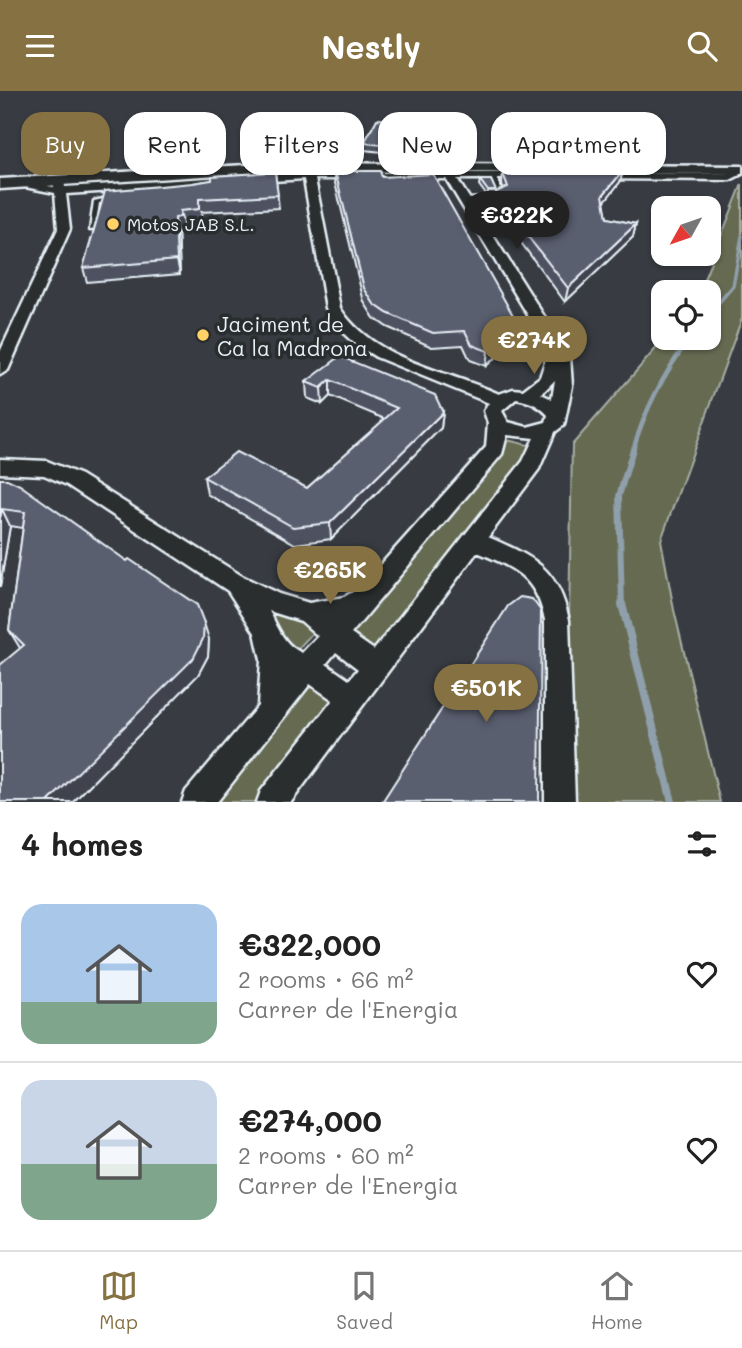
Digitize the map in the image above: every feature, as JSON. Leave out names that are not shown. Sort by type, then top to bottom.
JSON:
[{"type":"street","points":[[60,186],[281,167],[378,170]]},
{"type":"street","points":[[477,172],[738,170]]},
{"type":"street","points":[[477,175],[730,177],[738,170]]},
{"type":"street","points":[[2,185],[151,190],[309,176],[378,174]]},
{"type":"street","points":[[272,802],[532,464],[561,404],[564,366],[557,348],[451,175]]},
{"type":"street","points":[[309,176],[333,308],[342,326],[369,347],[497,411],[519,433],[551,423]]},
{"type":"street","points":[[0,370],[61,237],[65,222],[60,186]]},
{"type":"street","points":[[527,395],[547,381],[553,369],[557,348]]},
{"type":"street","points":[[197,802],[307,667],[495,449],[498,440],[497,411],[513,394],[527,395],[550,405],[551,423]]},
{"type":"street","points":[[0,466],[47,468],[60,472],[234,583],[273,602],[309,613],[323,623],[334,637],[376,666]]},
{"type":"street","points":[[472,540],[527,566],[543,580],[554,595],[557,620],[560,802]]},
{"type":"street","points":[[234,583],[261,616],[274,649],[275,684],[271,713]]},
{"type":"street","points":[[309,613],[348,605],[371,594]]},
{"type":"street","points":[[274,649],[289,661],[307,667],[352,697]]},
{"type":"lane","points":[[465,201],[496,200],[502,197],[493,176]]},
{"type":"lane","points":[[92,229],[98,200],[126,197]]},
{"type":"green space","points":[[226,173],[281,175],[75,188],[69,185],[226,175]]},
{"type":"green space","points":[[742,184],[742,318],[661,540],[674,610],[720,802],[575,802],[569,622],[572,445],[655,350],[721,350],[721,280],[704,280],[709,266],[721,266],[721,237]]},
{"type":"green space","points":[[507,440],[532,446],[522,466],[373,651],[350,635],[499,457]]},
{"type":"green space","points":[[269,613],[289,613],[316,629],[297,650],[272,633]]},
{"type":"green space","points":[[312,684],[334,700],[255,802],[214,802]]},
{"type":"building","points":[[377,119],[378,119],[378,144],[364,143]]},
{"type":"building","points":[[364,171],[378,171],[378,175],[382,177],[434,175],[518,324],[488,351],[472,345],[465,331],[433,333],[387,313],[374,304],[364,288],[336,175],[364,175]]},
{"type":"building","points":[[275,175],[278,195],[199,199],[199,209],[180,211],[180,217],[175,218],[177,260],[83,268],[105,191],[193,183],[212,180],[212,176]]},
{"type":"building","points":[[504,175],[620,175],[603,195],[607,218],[636,224],[568,288],[497,197],[496,192],[508,187]]},
{"type":"building","points":[[480,180],[491,180],[496,191],[488,191]]},
{"type":"building","points":[[342,355],[435,395],[443,412],[330,523],[293,527],[204,477],[236,452],[307,488],[397,408],[330,380],[321,388],[306,382]]},
{"type":"building","points":[[0,479],[20,485],[127,561],[129,559],[197,605],[204,623],[203,639],[193,659],[48,802],[0,802],[0,665],[24,645],[9,630],[25,512],[2,509],[0,518]]},
{"type":"building","points":[[520,597],[532,599],[541,611],[539,802],[382,802],[508,606]]},
{"type":"waterway","points":[[721,300],[733,286],[742,236]]},
{"type":"waterway","points":[[633,450],[656,392],[682,350]]},
{"type":"waterway","points":[[622,606],[619,496],[633,449]]},
{"type":"waterway","points":[[622,604],[672,802]]},
{"type":"place","name":"Motos JAB S.L.","points":[[113,224]]},
{"type":"place","name":"Jaciment de Ca la Madrona","points":[[203,335]]}]
